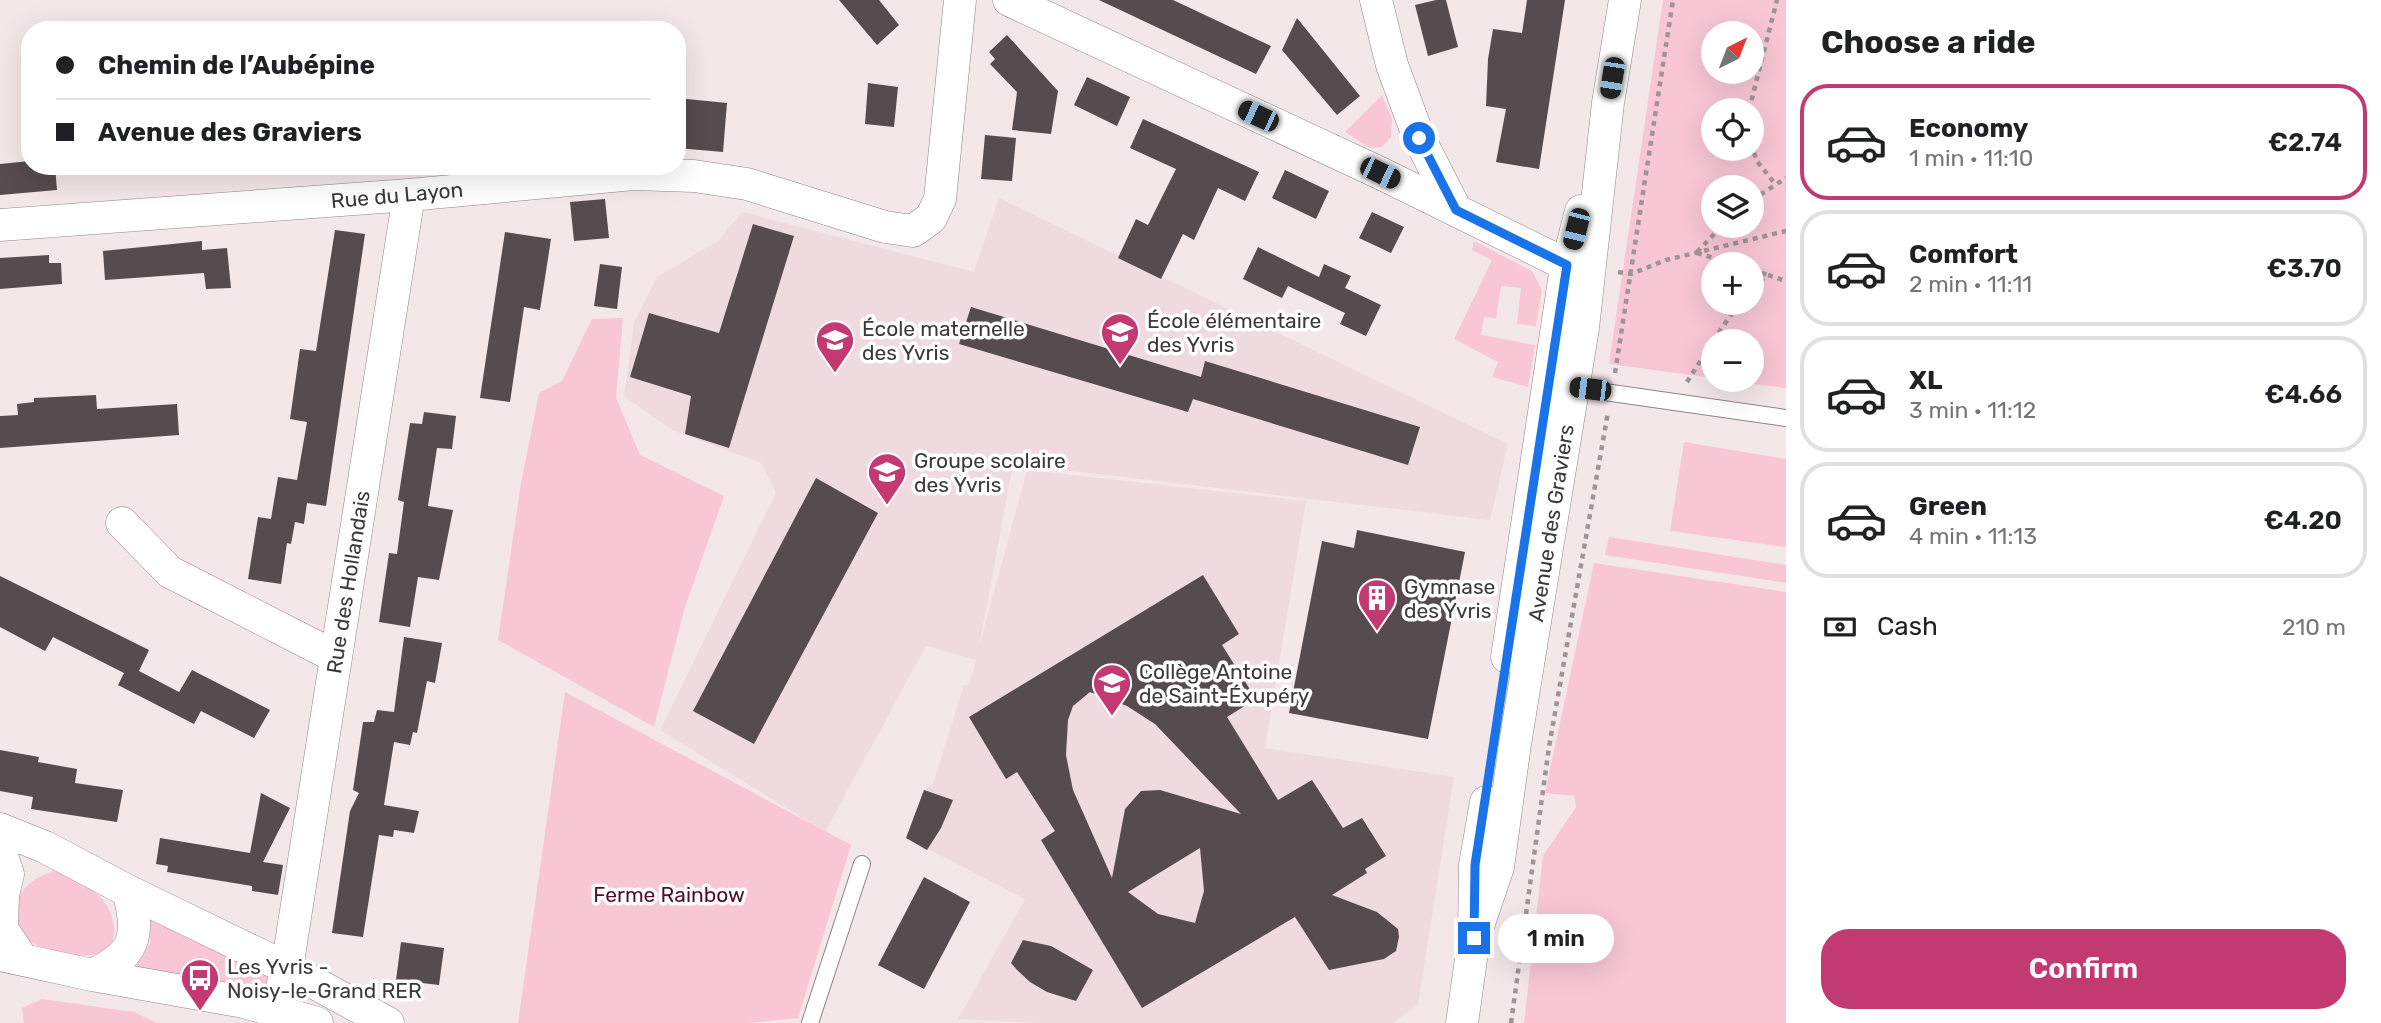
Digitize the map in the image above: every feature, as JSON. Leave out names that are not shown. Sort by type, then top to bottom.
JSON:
[{"type":"street","name":"Rue du Layon","points":[[664,175],[694,176],[747,184],[885,227],[913,231],[931,218],[940,199],[960,0]]},
{"type":"street","points":[[1009,0],[1456,210],[1578,271]]},
{"type":"street","points":[[1376,0],[1392,65],[1419,138],[1456,210]]},
{"type":"street","name":"Avenue des Graviers","points":[[1462,1023],[1474,938],[1499,867],[1578,271],[1625,0]]},
{"type":"street","name":"Rue du Layon","points":[[0,225],[409,195],[623,175]]},
{"type":"street","name":"Rue des Hollandais","points":[[276,1012],[287,968],[409,195]]},
{"type":"street","points":[[122,523],[170,572],[336,657]]},
{"type":"street","points":[[0,829],[45,846],[128,891],[287,968],[388,1023]]},
{"type":"street","points":[[45,846],[3,880],[2,929],[11,957],[92,975],[244,1002],[317,1023]]},
{"type":"street","points":[[92,975],[117,964],[130,946],[136,920],[128,891]]},
{"type":"lane","points":[[1562,386],[1786,418]]},
{"type":"lane","points":[[810,1023],[862,864]]},
{"type":"path","points":[[1511,1023],[1549,747],[1612,393],[1673,0]]},
{"type":"path","points":[[1752,98],[1777,0]]},
{"type":"path","points":[[1757,161],[1776,185]]},
{"type":"path","points":[[1764,192],[1786,178]]},
{"type":"path","points":[[1630,274],[1666,260],[1786,231]]},
{"type":"path","points":[[1696,253],[1710,238]]},
{"type":"path","points":[[1696,253],[1701,254]]},
{"type":"path","points":[[1764,274],[1786,281]]},
{"type":"path","points":[[1764,278],[1768,275]]},
{"type":"path","points":[[1674,401],[1701,359]]},
{"type":"shaded area","points":[[999,198],[1508,444],[1490,520],[1013,464],[979,647],[1027,470],[1306,501],[1265,748],[1454,777],[1418,1005],[1393,1023],[1040,1023],[958,1019],[1025,899],[907,838],[924,790],[933,784],[964,685],[969,685],[976,660],[926,646],[825,832],[660,730],[776,493],[761,463],[672,430],[624,396],[634,323],[657,277],[718,241],[742,212],[974,272]]},
{"type":"green space","points":[[1663,0],[1786,0],[1786,388],[1764,385],[1764,329],[1701,329],[1701,376],[1609,364]]},
{"type":"green space","points":[[1382,95],[1392,119],[1391,137],[1382,147],[1370,148],[1345,132]]},
{"type":"green space","points":[[1474,241],[1532,271],[1542,290],[1536,326],[1517,324],[1521,288],[1501,286],[1496,318],[1484,317],[1481,335],[1535,345],[1528,387],[1492,377],[1498,362],[1454,339],[1492,260],[1472,250]]},
{"type":"green space","points":[[623,318],[616,398],[640,455],[724,496],[684,610],[654,727],[498,640],[521,483],[539,393],[562,381],[592,319]]},
{"type":"green space","points":[[1684,442],[1786,459],[1786,547],[1670,531]]},
{"type":"green space","points":[[1609,537],[1786,565],[1786,583],[1605,555]]},
{"type":"green space","points":[[1594,563],[1786,592],[1786,1023],[1524,1023],[1543,856],[1576,807],[1574,796],[1545,793]]},
{"type":"green space","name":"Ferme Rainbow","points":[[565,692],[851,845],[798,1018],[749,1023],[518,1023]]},
{"type":"green space","points":[[56,870],[83,884],[105,903],[113,921],[114,933],[107,949],[92,955],[74,955],[35,944],[21,933],[15,915],[19,896],[32,882]]},
{"type":"green space","points":[[151,917],[268,974],[266,990],[135,968],[150,943]]},
{"type":"green space","points":[[42,999],[134,1012],[157,1023],[24,1023],[22,1008]]},
{"type":"building","points":[[839,0],[879,0],[899,25],[877,45]]},
{"type":"building","points":[[1099,0],[1173,0],[1271,46],[1256,74]]},
{"type":"building","points":[[1446,0],[1458,47],[1428,56],[1415,5]]},
{"type":"building","points":[[1527,0],[1565,0],[1539,169],[1496,162],[1506,109],[1486,106],[1488,59],[1493,29],[1522,33]]},
{"type":"building","points":[[1297,18],[1360,96],[1337,115],[1282,50]]},
{"type":"building","points":[[1007,35],[1058,91],[1051,134],[1012,130],[1017,92],[990,64],[995,59],[989,52]]},
{"type":"building","points":[[1087,77],[1130,97],[1117,126],[1074,105]]},
{"type":"building","points":[[868,83],[898,87],[894,127],[865,124]]},
{"type":"building","points":[[686,99],[727,103],[723,152],[686,149]]},
{"type":"building","points":[[1143,119],[1259,172],[1245,201],[1218,188],[1194,240],[1183,234],[1161,279],[1118,258],[1136,219],[1148,225],[1176,169],[1130,148]]},
{"type":"building","points":[[985,135],[1016,138],[1012,181],[981,179]]},
{"type":"building","points":[[21,162],[21,175],[56,175],[57,190],[0,195],[0,164]]},
{"type":"building","points":[[1285,170],[1329,191],[1316,219],[1272,198]]},
{"type":"building","points":[[605,199],[609,238],[574,241],[570,202]]},
{"type":"building","points":[[1372,212],[1404,227],[1391,253],[1359,238]]},
{"type":"building","points":[[753,224],[794,236],[729,448],[685,434],[691,396],[630,377],[649,313],[719,333]]},
{"type":"building","points":[[335,230],[365,234],[326,506],[307,503],[304,524],[295,522],[291,544],[287,543],[281,584],[248,579],[258,517],[271,519],[278,477],[297,480],[307,422],[290,419],[300,349],[316,351]]},
{"type":"building","points":[[505,232],[551,239],[540,310],[524,307],[510,402],[480,398]]},
{"type":"building","points":[[202,241],[202,250],[227,248],[231,288],[206,289],[204,273],[105,280],[103,251]]},
{"type":"building","points":[[1258,247],[1319,277],[1324,264],[1351,276],[1345,288],[1381,305],[1366,336],[1340,324],[1345,313],[1288,286],[1282,298],[1243,279]]},
{"type":"building","points":[[49,255],[49,263],[61,263],[62,284],[0,289],[0,258]]},
{"type":"building","points":[[600,264],[622,267],[617,309],[594,306]]},
{"type":"building","points":[[971,307],[1201,377],[1205,361],[1420,427],[1408,465],[1193,399],[1188,412],[959,344]]},
{"type":"building","points":[[96,395],[97,409],[177,404],[179,435],[0,448],[0,416],[18,415],[17,404],[34,402],[34,398]]},
{"type":"building","points":[[424,412],[456,416],[452,449],[437,448],[428,506],[453,510],[439,580],[418,577],[410,627],[379,622],[389,553],[397,554],[404,502],[398,500],[410,423],[422,424]]},
{"type":"building","points":[[816,478],[878,513],[754,744],[693,711]]},
{"type":"building","name":"Gymnase des Yvris","points":[[1357,530],[1465,552],[1428,739],[1289,713],[1322,541],[1354,548]]},
{"type":"building","points":[[1203,575],[1239,634],[1222,645],[1256,699],[1227,717],[1278,800],[1312,780],[1343,828],[1362,818],[1386,856],[1365,869],[1367,873],[1332,895],[1377,912],[1398,929],[1396,951],[1384,959],[1329,970],[1295,917],[1142,1008],[1041,840],[1055,831],[1017,772],[1006,779],[969,717]],"holes":[[[1090,692],[1127,706],[1155,724],[1241,814],[1160,790],[1141,791],[1125,809],[1112,878],[1073,790],[1066,755],[1068,720],[1073,706]],[[1200,848],[1204,891],[1195,923],[1158,914],[1128,892]]]},
{"type":"building","points":[[0,576],[149,650],[139,671],[179,692],[192,670],[270,710],[254,738],[201,711],[194,724],[118,685],[124,673],[53,637],[45,651],[0,627]]},
{"type":"building","points":[[404,637],[442,643],[435,683],[427,681],[417,733],[413,732],[410,745],[394,742],[384,805],[419,811],[414,833],[394,830],[393,837],[379,835],[363,937],[332,933],[350,811],[359,793],[353,790],[363,722],[374,722],[377,710],[394,712]]},
{"type":"building","points":[[0,750],[39,757],[38,762],[77,769],[75,783],[123,790],[117,822],[31,809],[33,797],[0,791]]},
{"type":"building","points":[[924,790],[953,800],[941,828],[927,850],[906,838]]},
{"type":"building","points":[[261,793],[290,808],[263,862],[283,865],[278,895],[252,891],[252,886],[167,872],[168,866],[156,864],[160,838],[250,853]]},
{"type":"building","points":[[924,877],[970,902],[924,989],[878,965]]},
{"type":"building","points":[[1023,940],[1051,946],[1093,970],[1076,1001],[1047,992],[1017,970],[1011,963]]},
{"type":"building","points":[[401,942],[444,948],[439,985],[396,980]]},
{"type":"place","name":"École élémentaire des Yvris","points":[[1120,366]]},
{"type":"place","name":"École maternelle des Yvris","points":[[835,374]]},
{"type":"place","name":"Groupe scolaire des Yvris","points":[[887,506]]},
{"type":"place","name":"Gymnase des Yvris","points":[[1377,632]]},
{"type":"place","name":"Collège Antoine de Saint-Éxupéry","points":[[1112,717]]},
{"type":"place","name":"Les Yvris - Noisy-le-Grand RER","points":[[200,1012]]},
{"type":"route","points":[[1419,138],[1456,210],[1567,265],[1475,865],[1474,938]]}]
